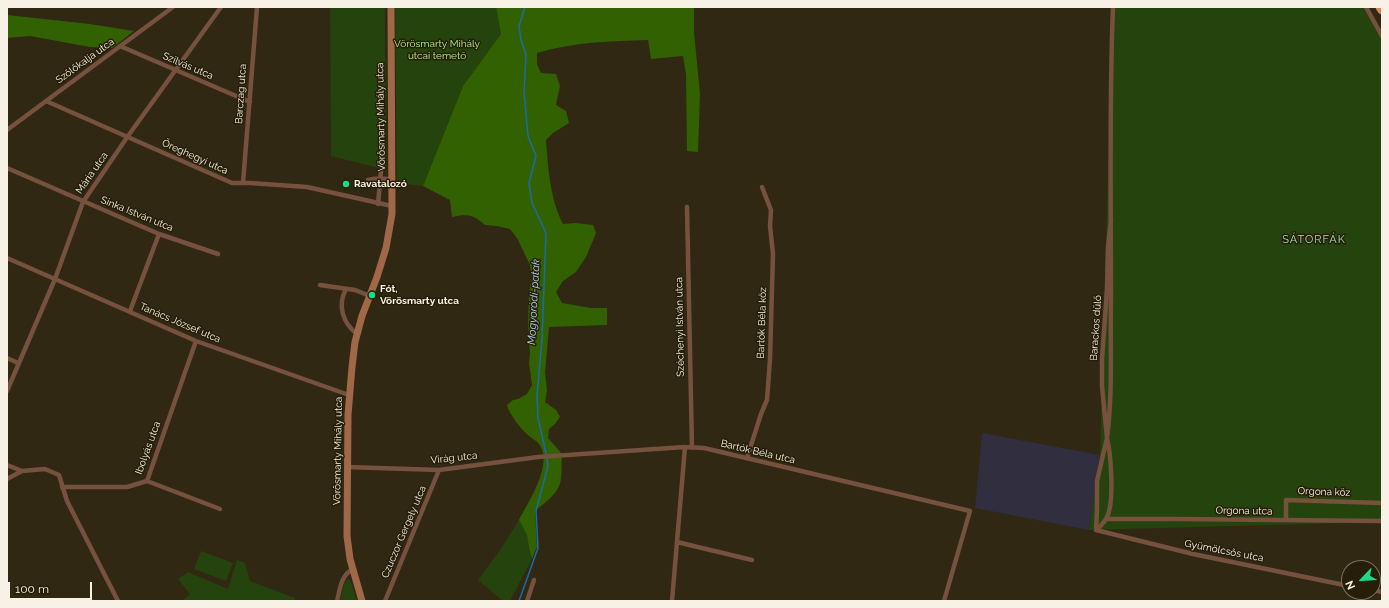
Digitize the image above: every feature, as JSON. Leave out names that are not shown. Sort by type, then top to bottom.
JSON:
[{"type":"main road","name":"Vörösmarty Mihály utca","points":[[362,601],[353,569],[347,536],[349,395],[357,334],[390,234],[392,206],[391,7]]},
{"type":"street","name":"Szőlőkalja utca","points":[[7,130],[173,7]]},
{"type":"street","name":"Mária utca","points":[[7,391],[55,279],[83,202],[128,136],[221,7]]},
{"type":"street","name":"Barczag utca","points":[[243,183],[257,7]]},
{"type":"street","name":"Barackos dűlő","points":[[1096,530],[1097,481],[1110,419],[1111,91],[1113,7]]},
{"type":"street","points":[[1366,7],[1382,36]]},
{"type":"street","name":"Szilvás utca","points":[[120,46],[175,71],[250,102]]},
{"type":"street","name":"Öreghegyi utca","points":[[46,101],[232,183],[307,187],[392,206]]},
{"type":"street","name":"Sinka István utca","points":[[7,168],[159,234],[218,254]]},
{"type":"street","points":[[378,204],[381,171]]},
{"type":"street","points":[[368,180],[376,177],[392,179]]},
{"type":"street","name":"Bartók Béla köz","points":[[747,458],[767,400],[770,359],[773,254],[770,226],[771,210],[762,187]]},
{"type":"street","name":"Széchenyi István utca","points":[[686,207],[692,448]]},
{"type":"street","name":"Barackos dűlő","points":[[1106,519],[1109,509],[1111,482],[1110,450],[1107,438],[1103,393],[1102,359],[1111,219]]},
{"type":"street","points":[[130,311],[159,234]]},
{"type":"street","name":"Tanács József utca","points":[[7,258],[196,341],[349,395]]},
{"type":"street","points":[[320,285],[355,290],[370,296]]},
{"type":"street","points":[[346,289],[341,302],[343,314],[348,327],[357,334]]},
{"type":"street","name":"Ibolyás utca","points":[[62,487],[127,487],[147,481],[196,341]]},
{"type":"street","points":[[7,358],[18,363]]},
{"type":"street","points":[[672,601],[685,447]]},
{"type":"street","name":"Bartók Béla utca","points":[[538,457],[685,447],[704,448],[970,511],[944,601]]},
{"type":"street","name":"Virág utca","points":[[347,467],[439,470],[538,457]]},
{"type":"street","points":[[7,465],[22,471]]},
{"type":"street","points":[[7,479],[22,471],[45,469],[58,475],[67,501],[118,601]]},
{"type":"street","name":"Czuczor Gergely utca","points":[[385,601],[439,470]]},
{"type":"street","points":[[147,481],[220,509]]},
{"type":"street","name":"Orgona köz","points":[[1286,520],[1286,500],[1382,503]]},
{"type":"street","points":[[1096,530],[1106,519]]},
{"type":"street","name":"Orgona utca","points":[[1106,519],[1382,521]]},
{"type":"street","name":"Gyümölcsös utca","points":[[1096,530],[1193,554],[1341,584]]},
{"type":"street","points":[[677,542],[752,560]]},
{"type":"street","points":[[337,601],[343,578],[348,571],[353,569]]},
{"type":"street","points":[[527,601],[534,580]]},
{"type":"shaded area","points":[[982,433],[1100,455],[1089,530],[975,508]]},
{"type":"green space","name":"Vörösmarty Mihály utcai temető","points":[[330,7],[385,7],[386,170],[331,156]]},
{"type":"green space","name":"Vörösmarty Mihály utcai temető","points":[[395,7],[496,7],[501,34],[463,86],[423,186],[397,183]]},
{"type":"green space","points":[[496,7],[694,7],[694,32],[700,94],[698,152],[687,151],[686,74],[683,56],[651,59],[648,40],[579,44],[537,53],[537,64],[541,73],[556,74],[560,86],[556,105],[566,111],[569,123],[553,133],[546,140],[550,183],[555,204],[563,224],[576,223],[593,225],[596,233],[586,257],[576,272],[563,281],[556,292],[562,303],[591,308],[607,308],[607,325],[549,327],[545,373],[547,390],[545,402],[556,410],[560,417],[549,429],[548,438],[562,454],[561,474],[560,483],[555,493],[535,511],[537,547],[532,559],[527,535],[519,520],[539,480],[544,458],[542,449],[536,441],[519,425],[510,413],[507,405],[513,400],[527,394],[532,385],[529,363],[530,353],[528,326],[529,293],[532,278],[530,265],[517,238],[510,229],[485,225],[470,216],[462,215],[452,217],[450,200],[423,186],[463,86],[501,34]]},
{"type":"green space","points":[[1113,7],[1368,7],[1382,32],[1382,522],[1089,530],[1100,455]]},
{"type":"green space","points":[[7,15],[90,24],[134,31],[112,48],[90,47],[30,36],[7,38]]},
{"type":"green space","points":[[519,520],[527,535],[532,559],[510,601],[503,601],[478,580],[500,550]]},
{"type":"green space","points":[[201,551],[233,563],[226,581],[194,569]]},
{"type":"green space","points":[[237,560],[245,563],[250,581],[295,598],[294,601],[182,601],[190,594],[178,579],[188,572],[228,589]]},
{"type":"green space","points":[[347,579],[350,580],[357,601],[340,601],[344,584]]},
{"type":"waterway","name":"Mogyoródi-patak","points":[[519,601],[538,548],[536,511],[548,466],[538,418],[537,396],[542,339],[546,233],[532,203],[529,183],[536,156],[528,136],[524,92],[526,55],[521,40],[519,26],[525,7]]},
{"type":"place","name":"Ravatalozó","points":[[346,184]]},
{"type":"place","name":"Fót, Vörösmarty utca","points":[[372,295]]},
{"type":"district","name":"SÁTORFÁK","points":[[1314,240]]}]
